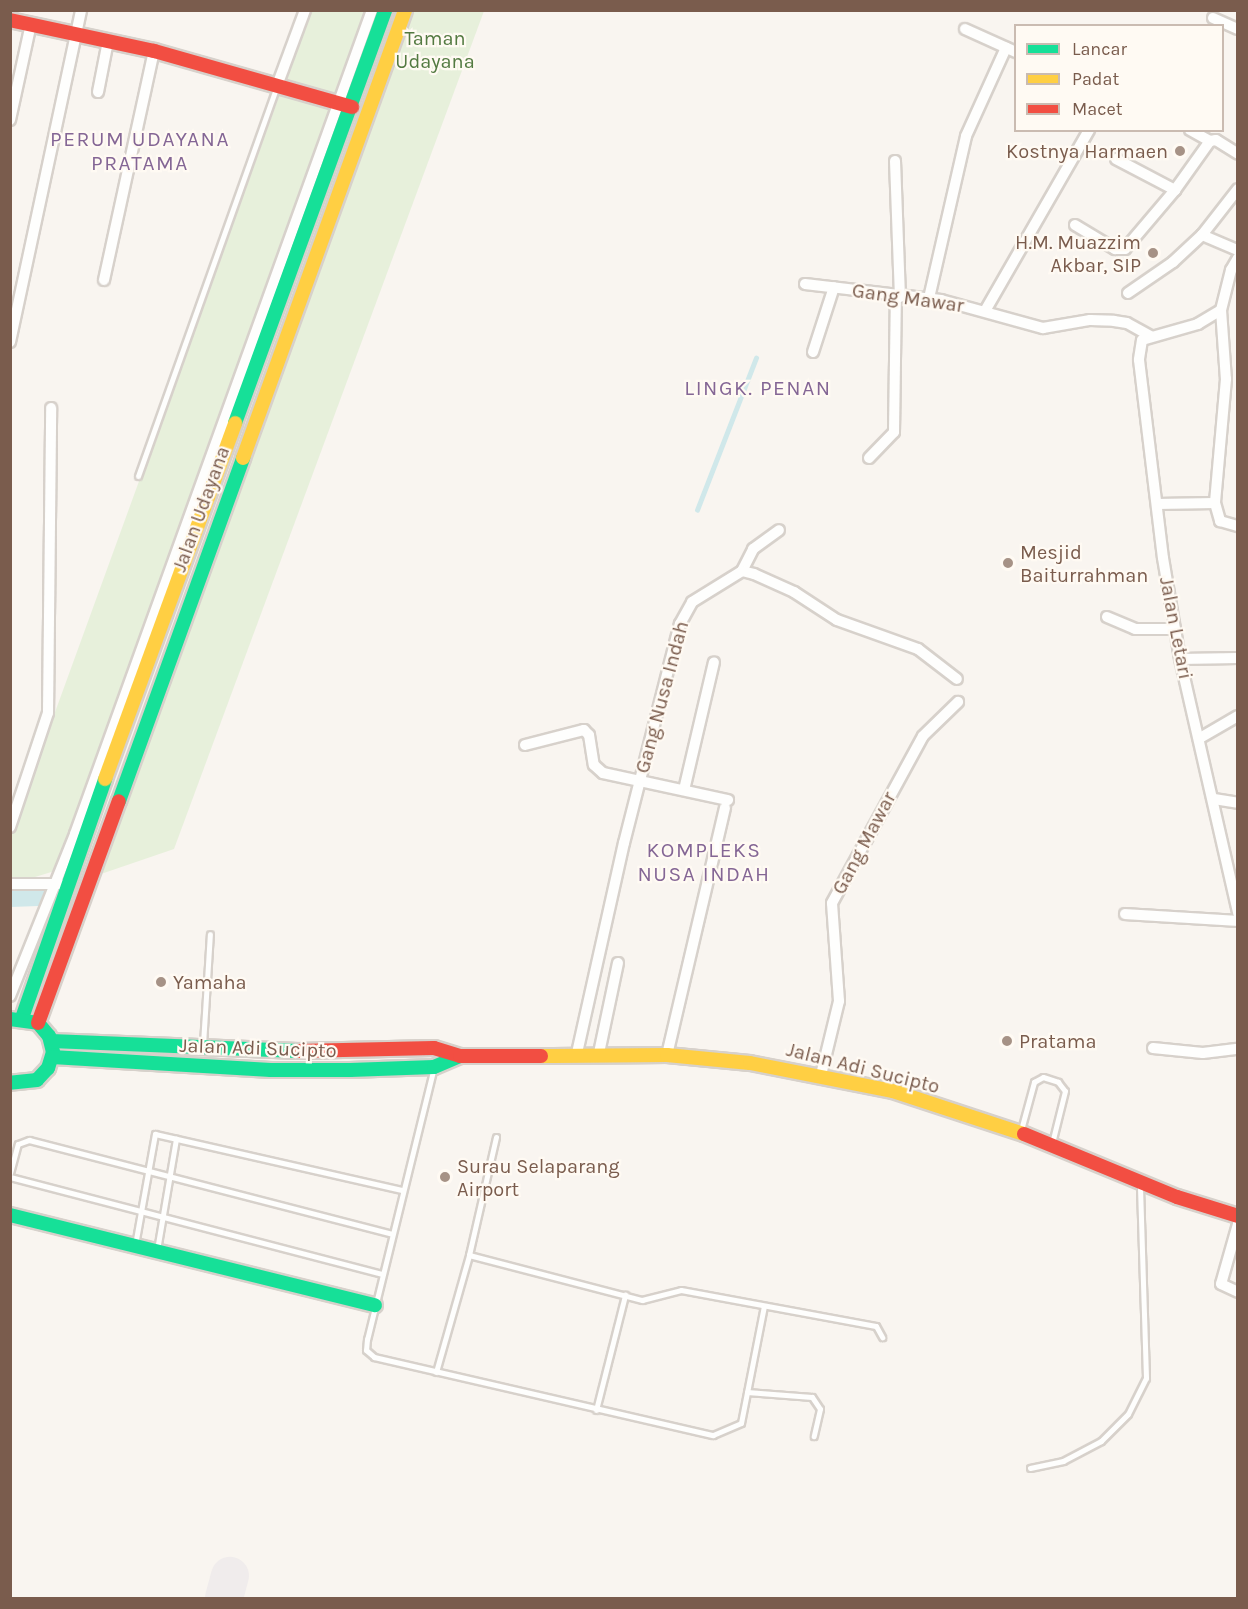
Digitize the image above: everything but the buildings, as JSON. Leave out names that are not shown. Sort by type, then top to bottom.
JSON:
[{"type":"main road","name":"Jalan Udayana","points":[[16,1018],[61,885],[290,276],[346,105],[386,10]]},
{"type":"main road","name":"Jalan Udayana","points":[[38,1023],[405,10]]},
{"type":"main road","points":[[10,20],[154,51],[278,83],[346,105]]},
{"type":"main road","points":[[290,276],[305,281]]},
{"type":"main road","points":[[10,1083],[37,1080],[52,1058],[51,1041],[38,1023],[16,1018]]},
{"type":"main road","name":"Jalan Adi Sucipto","points":[[51,1041],[202,1049],[352,1053],[434,1048],[460,1056],[599,1053],[669,1047],[821,1075],[893,1091],[1020,1132],[1139,1181],[1238,1216]]},
{"type":"main road","name":"Jalan Adi Sucipto","points":[[52,1058],[271,1070],[434,1067],[460,1056]]},
{"type":"main road","points":[[10,1215],[375,1305]]},
{"type":"street","points":[[10,342],[81,10]]},
{"type":"street","points":[[278,83],[305,10]]},
{"type":"street","points":[[10,996],[61,885],[346,105],[372,10]]},
{"type":"street","points":[[1213,18],[1238,29]]},
{"type":"street","points":[[10,120],[31,24]]},
{"type":"street","points":[[929,298],[966,136],[1011,50],[965,29]]},
{"type":"street","points":[[98,92],[108,41]]},
{"type":"street","points":[[104,280],[154,51]]},
{"type":"street","points":[[985,311],[1088,132]]},
{"type":"street","points":[[1194,132],[1210,141],[1216,140],[1238,154]]},
{"type":"street","points":[[1075,225],[1115,249],[1125,249],[1175,190],[1210,141]]},
{"type":"street","points":[[1116,159],[1175,190]]},
{"type":"street","points":[[869,459],[894,432],[898,297],[895,161]]},
{"type":"street","points":[[1128,293],[1173,262],[1202,235],[1238,189]]},
{"type":"street","points":[[1202,235],[1238,250]]},
{"type":"street","points":[[1238,258],[1221,310],[1232,379],[1215,503],[1220,521],[1238,526]]},
{"type":"street","name":"Gang Mawar","points":[[805,284],[898,297],[929,298],[1043,328],[1090,320],[1127,323],[1146,338]]},
{"type":"street","points":[[813,352],[834,287]]},
{"type":"street","points":[[1146,338],[1198,324],[1221,310]]},
{"type":"street","name":"Jalan Letari","points":[[1146,338],[1139,360],[1175,629],[1238,913]]},
{"type":"street","points":[[10,827],[48,713],[51,408]]},
{"type":"street","points":[[1157,504],[1215,503]]},
{"type":"street","points":[[779,530],[750,552],[742,571],[794,592],[837,620],[918,649],[957,679]]},
{"type":"street","name":"Gang Nusa Indah","points":[[577,1053],[641,780],[685,611],[692,602],[742,571]]},
{"type":"street","points":[[1107,617],[1135,629],[1175,629]]},
{"type":"street","points":[[1180,659],[1238,658]]},
{"type":"street","points":[[684,790],[714,662]]},
{"type":"street","name":"Gang Mawar","points":[[821,1075],[838,1000],[832,903],[923,736],[958,702]]},
{"type":"street","points":[[1200,738],[1238,716]]},
{"type":"street","points":[[525,745],[584,730],[589,735],[598,770],[684,790],[727,804],[669,1047]]},
{"type":"street","points":[[1214,799],[1238,803]]},
{"type":"street","points":[[10,884],[61,885]]},
{"type":"street","points":[[1125,914],[1238,921]]},
{"type":"street","points":[[599,1053],[618,963]]},
{"type":"street","points":[[1153,1048],[1203,1053],[1238,1049]]},
{"type":"street","points":[[1238,1224],[1221,1284],[1238,1292]]},
{"type":"lane","points":[[138,476],[278,83]]},
{"type":"lane","points":[[202,1049],[210,934]]},
{"type":"lane","points":[[434,1048],[434,1067],[402,1190],[366,1350],[374,1357],[596,1410],[713,1435],[741,1423],[764,1306]]},
{"type":"lane","points":[[1020,1132],[1034,1082],[1043,1077],[1058,1082],[1065,1091],[1052,1144]]},
{"type":"lane","points":[[135,1246],[155,1134],[402,1190]]},
{"type":"lane","points":[[436,1372],[469,1255],[496,1137]]},
{"type":"lane","points":[[157,1252],[176,1139]]},
{"type":"lane","points":[[382,1274],[141,1213],[10,1175],[18,1144],[29,1140],[170,1174],[392,1234]]},
{"type":"lane","points":[[1030,1468],[1063,1461],[1101,1441],[1128,1414],[1146,1378],[1139,1181]]},
{"type":"lane","points":[[469,1255],[649,1300],[681,1290],[876,1326],[882,1337]]},
{"type":"lane","points":[[596,1410],[625,1295]]},
{"type":"lane","points":[[747,1392],[812,1397],[820,1409],[814,1436]]},
{"type":"green space","name":"Taman Udayana","points":[[310,11],[370,11],[58,870],[35,877],[11,877],[10,836]]},
{"type":"green space","name":"Taman Udayana","points":[[414,11],[484,11],[174,849],[98,875]]},
{"type":"waterway","points":[[697,510],[756,358]]},
{"type":"waterway","points":[[10,894],[45,893]]},
{"type":"taxiway","points":[[224,1598],[230,1576]]},
{"type":"traffic: fast","points":[[235,423],[385,10]]},
{"type":"traffic: fast","points":[[119,801],[243,458]]},
{"type":"traffic: fast","points":[[22,1018],[105,779]]},
{"type":"traffic: fast","points":[[10,1019],[38,1023],[49,1036],[53,1052],[48,1068],[37,1080],[10,1083]]},
{"type":"traffic: fast","points":[[51,1041],[298,1051]]},
{"type":"traffic: fast","points":[[52,1057],[271,1070],[350,1070],[434,1067],[460,1056]]},
{"type":"traffic: fast","points":[[10,1215],[375,1305]]},
{"type":"traffic: slow","points":[[243,458],[405,10]]},
{"type":"traffic: slow","points":[[105,779],[235,423]]},
{"type":"traffic: slow","points":[[541,1056],[667,1055],[750,1063],[893,1091],[1024,1134]]},
{"type":"traffic: jam","points":[[10,20],[154,51],[352,107]]},
{"type":"traffic: jam","points":[[38,1023],[119,801]]},
{"type":"traffic: jam","points":[[298,1051],[434,1048],[460,1056],[541,1056]]},
{"type":"traffic: jam","points":[[1024,1134],[1177,1197],[1238,1216]]},
{"type":"place","name":"Kostnya Harmaen","points":[[1180,151]]},
{"type":"place","name":"H.M. Muazzim Akbar, SIP","points":[[1153,253]]},
{"type":"place","name":"Mesjid Baiturrahman","points":[[1008,563]]},
{"type":"place","name":"Yamaha","points":[[161,982]]},
{"type":"place","name":"Pratama","points":[[1007,1041]]},
{"type":"place","name":"Surau Selaparang Airport","points":[[445,1177]]},
{"type":"district","name":"PERUM UDAYANA PRATAMA","points":[[140,151]]},
{"type":"district","name":"LINGK. PENAN","points":[[758,388]]},
{"type":"district","name":"KOMPLEKS NUSA INDAH","points":[[704,862]]}]
